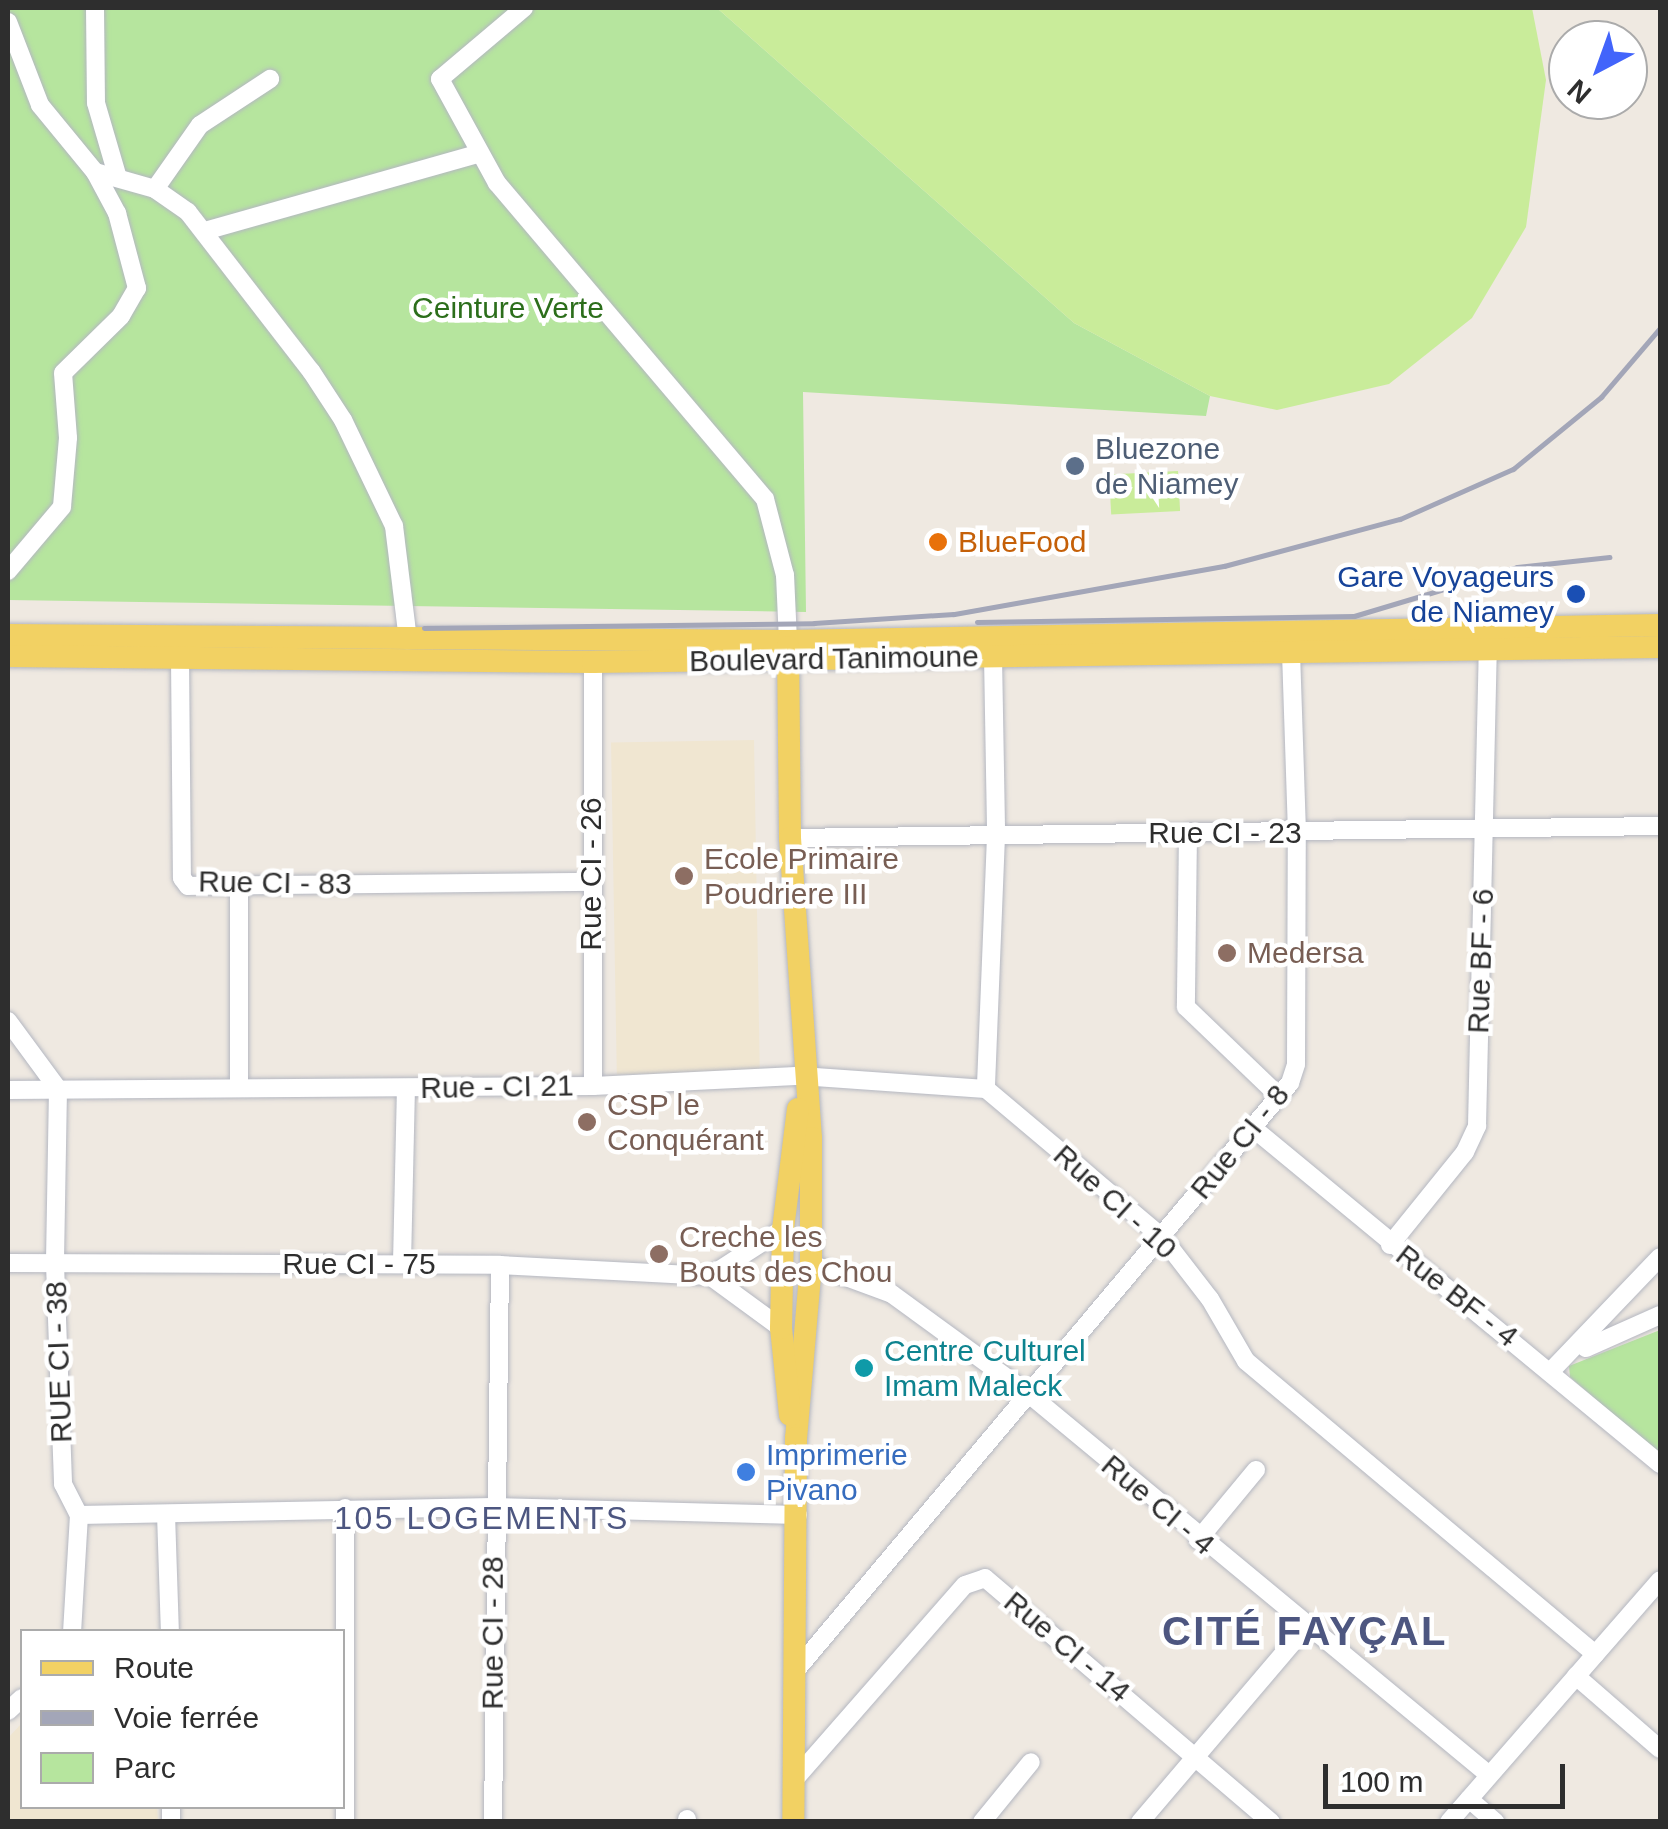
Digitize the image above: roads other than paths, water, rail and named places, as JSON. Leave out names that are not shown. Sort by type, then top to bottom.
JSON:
[{"type":"main road","points":[[1636,628],[1660,607]]},
{"type":"main road","name":"Boulevard Tanimoune","points":[[8,635],[408,640],[993,656],[1488,648],[1601,640],[1636,628],[1660,625]]},
{"type":"main road","name":"Boulevard Tanimoune","points":[[8,656],[592,662],[788,650],[1601,640],[1633,652],[1660,647]]},
{"type":"main road","points":[[788,650],[790,838],[802,1076],[810,1138],[811,1264],[796,1438],[794,1822]]},
{"type":"main road","points":[[1633,652],[1660,666]]},
{"type":"main road","points":[[796,1438],[784,1385],[781,1328],[783,1229],[802,1076]]},
{"type":"street","points":[[95,8],[96,104],[118,178]]},
{"type":"street","points":[[524,8],[440,78],[477,154],[572,278],[766,499],[785,575],[788,650]]},
{"type":"street","points":[[8,22],[40,105],[94,172],[118,213],[137,288],[121,316],[63,373],[68,438],[62,507],[8,571]]},
{"type":"street","points":[[156,190],[185,139],[270,79]]},
{"type":"street","points":[[205,231],[477,154]]},
{"type":"street","points":[[94,172],[156,190],[205,231],[311,371],[372,475],[397,539],[408,640]]},
{"type":"street","name":"Rue BF - 6","points":[[1390,1245],[1466,1152],[1476,1126],[1488,648]]},
{"type":"street","name":"Rue CI - 8","points":[[797,1669],[1280,1097],[1296,1064],[1297,833],[1291,652]]},
{"type":"street","points":[[986,1089],[996,836],[993,656]]},
{"type":"street","name":"Rue CI - 83","points":[[180,657],[182,878],[188,886],[590,882]]},
{"type":"street","name":"Rue CI - 26","points":[[592,662],[593,1086]]},
{"type":"street","name":"Rue CI - 23","points":[[790,838],[1484,832],[1660,826]]},
{"type":"street","points":[[1188,832],[1186,1007],[1280,1097]]},
{"type":"street","points":[[239,885],[239,1085]]},
{"type":"street","points":[[8,1021],[58,1089]]},
{"type":"street","name":"Rue - CI 21","points":[[8,1090],[239,1085],[593,1086],[802,1076],[986,1089]]},
{"type":"street","points":[[402,1263],[406,1088]]},
{"type":"street","name":"RUE CI - 38","points":[[58,1089],[55,1264],[63,1484],[79,1515],[72,1629]]},
{"type":"street","name":"Rue CI - 10","points":[[986,1089],[1162,1237],[1210,1299],[1246,1362],[1595,1654]]},
{"type":"street","name":"Rue BF - 4","points":[[1253,1128],[1390,1245],[1552,1370],[1660,1464]]},
{"type":"street","points":[[781,1328],[710,1276],[783,1229]]},
{"type":"street","points":[[1552,1370],[1660,1257]]},
{"type":"street","name":"Rue CI - 75","points":[[8,1263],[402,1263],[710,1276]]},
{"type":"street","name":"Rue CI - 4","points":[[811,1264],[892,1294],[1028,1394],[1198,1540],[1489,1775]]},
{"type":"street","name":"Rue CI - 28","points":[[493,1822],[493,1507],[500,1265]]},
{"type":"street","points":[[1552,1370],[1602,1338],[1660,1316]]},
{"type":"street","points":[[1198,1540],[1256,1470]]},
{"type":"street","points":[[79,1515],[493,1507],[798,1514]]},
{"type":"street","points":[[344,1508],[344,1629]]},
{"type":"street","points":[[166,1514],[170,1629]]},
{"type":"street","name":"Rue CI - 14","points":[[794,1780],[974,1578],[985,1578],[1271,1822]]},
{"type":"street","points":[[1448,1822],[1660,1580]]},
{"type":"street","points":[[1140,1822],[1306,1628]]},
{"type":"street","points":[[1576,1676],[1660,1749]]},
{"type":"street","points":[[982,1822],[1031,1762]]},
{"type":"street","points":[[1469,1799],[1495,1822]]},
{"type":"railway","points":[[424,628],[814,623],[954,614],[1224,566],[1400,519],[1513,469],[1601,397],[1660,328]]},
{"type":"railway","points":[[977,622],[1354,616],[1517,567],[1609,557]]},
{"type":"place","name":"Bluezone de Niamey","points":[[1075,466]]},
{"type":"place","name":"BlueFood","points":[[938,542]]},
{"type":"place","name":"Gare Voyageurs de Niamey","points":[[1576,594]]},
{"type":"place","name":"Ecole Primaire Poudriere III","points":[[684,876]]},
{"type":"place","name":"Medersa","points":[[1227,953]]},
{"type":"place","name":"CSP le Conquérant","points":[[587,1122]]},
{"type":"place","name":"Creche les Bouts des Chou","points":[[659,1254]]},
{"type":"place","name":"Centre Culturel Imam Maleck","points":[[864,1368]]},
{"type":"place","name":"Imprimerie Pivano","points":[[746,1472]]},
{"type":"district","name":"105 LOGEMENTS","points":[[482,1518]]},
{"type":"district","name":"CITÉ FAYÇAL","points":[[1305,1631]]},
{"type":"park label","name":"Ceinture Verte","points":[[508,308]]}]
